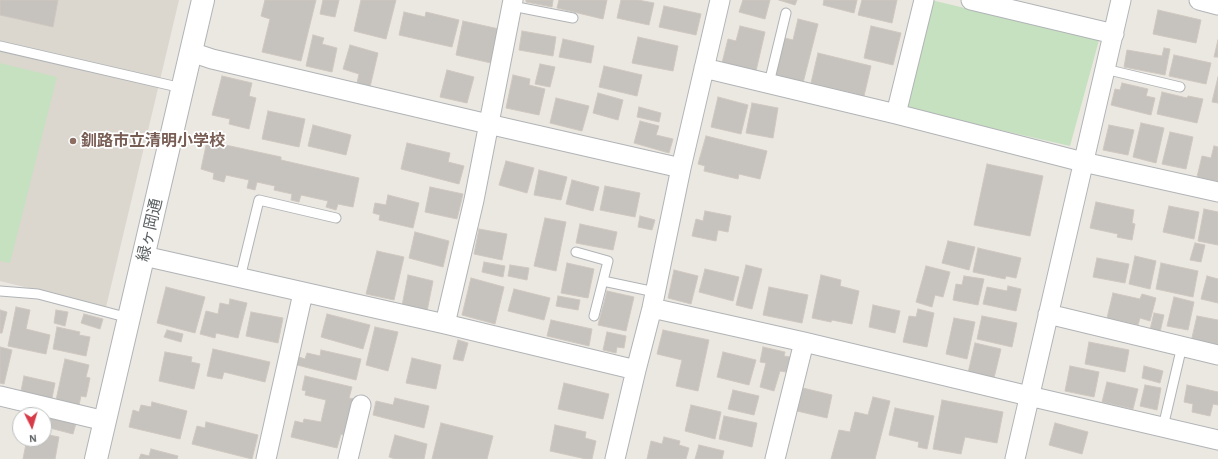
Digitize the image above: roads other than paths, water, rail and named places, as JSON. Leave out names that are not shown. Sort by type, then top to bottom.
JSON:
[{"type":"street","name":"緑ヶ岡通","points":[[96,459],[203,0]]},
{"type":"street","points":[[615,459],[654,300],[681,168],[720,0]]},
{"type":"street","points":[[896,114],[924,0]]},
{"type":"street","points":[[971,0],[1114,34]]},
{"type":"street","points":[[1015,459],[1121,0]]},
{"type":"street","points":[[1199,0],[1218,5]]},
{"type":"street","points":[[445,324],[474,200],[513,3]]},
{"type":"street","points":[[191,52],[488,124],[681,168]]},
{"type":"street","points":[[704,68],[896,114],[1083,162],[1218,192]]},
{"type":"street","points":[[144,256],[302,293],[445,324],[636,370]]},
{"type":"street","points":[[266,459],[302,293]]},
{"type":"street","points":[[654,300],[804,342],[1218,440]]},
{"type":"street","points":[[1048,314],[1218,355]]},
{"type":"street","points":[[775,459],[804,342]]},
{"type":"street","points":[[0,396],[105,420]]},
{"type":"street","points":[[348,459],[360,405]]},
{"type":"lane","points":[[513,3],[573,18]]},
{"type":"lane","points":[[769,84],[786,12]]},
{"type":"lane","points":[[0,46],[182,88]]},
{"type":"lane","points":[[1105,69],[1180,87]]},
{"type":"lane","points":[[240,278],[259,200],[336,218]]},
{"type":"lane","points":[[576,252],[608,261],[594,316]]},
{"type":"lane","points":[[603,281],[654,300]]},
{"type":"lane","points":[[0,291],[38,294],[129,318]]},
{"type":"lane","points":[[1163,427],[1182,346]]},
{"type":"place","name":"釧路市立清明小学校","points":[[73,141]]}]
